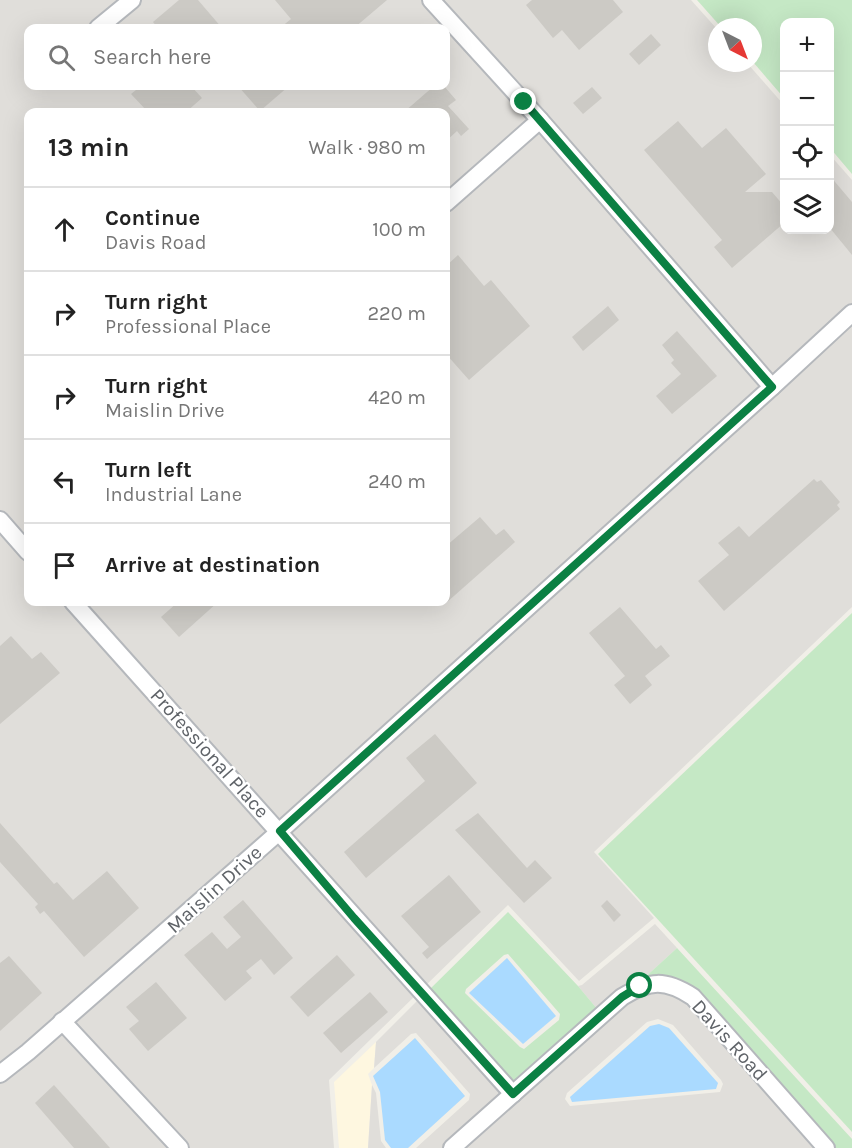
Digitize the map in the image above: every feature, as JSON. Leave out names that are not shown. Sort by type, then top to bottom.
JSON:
[{"type":"street","points":[[103,24],[132,0]]},
{"type":"street","points":[[431,0],[540,120],[772,387]]},
{"type":"street","points":[[450,199],[540,120]]},
{"type":"street","name":"Maislin Drive","points":[[0,1074],[280,831],[852,313]]},
{"type":"street","points":[[0,520],[24,547]]},
{"type":"street","name":"Professional Place","points":[[78,606],[513,1094]]},
{"type":"street","name":"Davis Road","points":[[452,1148],[622,997],[640,986],[659,983],[679,988],[693,997],[826,1148]]},
{"type":"street","points":[[62,1021],[180,1148]]},
{"type":"shaded area","points":[[0,0],[691,0],[708,19],[708,72],[755,72],[780,100],[780,234],[834,234],[834,160],[852,180],[852,607],[594,852],[654,918],[579,981],[508,905],[329,1080],[334,1148],[0,1148]]},
{"type":"shaded area","points":[[655,924],[677,948],[642,980],[598,1010],[578,986]]},
{"type":"shaded area","points":[[660,989],[689,1001],[819,1148],[461,1148],[626,1001],[643,992]],"holes":[[[658,1019],[673,1025],[721,1080],[723,1084],[720,1092],[570,1106],[565,1099],[567,1093],[647,1022]]]},
{"type":"shaded area","points":[[420,998],[505,1093],[442,1148],[416,1148],[469,1100],[470,1094],[416,1033],[411,1034],[374,1068],[376,1042]]},
{"type":"shaded area","points":[[376,1042],[374,1068],[368,1074],[372,1085],[368,1148],[339,1148],[334,1082]]},
{"type":"shaded area","points":[[372,1085],[376,1093],[381,1141],[386,1148],[368,1148]]},
{"type":"green space","points":[[697,0],[852,0],[852,174],[834,153],[834,18],[780,18],[780,93],[762,72],[762,18],[713,18]]},
{"type":"green space","points":[[852,613],[852,1132],[598,854]]},
{"type":"green space","points":[[508,912],[598,1010],[513,1086],[428,991]],"holes":[[[508,954],[560,1014],[559,1020],[524,1049],[465,993],[466,989]]]},
{"type":"green space","points":[[677,948],[852,1139],[852,1148],[833,1148],[697,993],[642,980]]},
{"type":"water","points":[[507,958],[556,1016],[523,1044],[469,993]]},
{"type":"water","points":[[659,1024],[669,1028],[718,1083],[716,1089],[572,1102],[570,1097],[650,1026]]},
{"type":"water","points":[[415,1038],[465,1096],[408,1148],[391,1148],[385,1140],[380,1092],[373,1076]]},
{"type":"building","points":[[179,0],[198,0],[219,24],[155,24],[153,22]]},
{"type":"building","points":[[275,0],[387,0],[359,24],[285,24],[291,19]]},
{"type":"building","points":[[532,0],[613,0],[623,12],[579,50],[562,30],[553,38],[526,5]]},
{"type":"building","points":[[651,34],[661,45],[639,65],[629,54]]},
{"type":"building","points":[[592,87],[602,98],[583,114],[573,103]]},
{"type":"building","points":[[136,90],[195,90],[202,98],[191,108],[144,108],[131,94]]},
{"type":"building","points":[[242,90],[284,90],[263,108],[257,108]]},
{"type":"building","points":[[429,90],[447,90],[456,100],[448,106],[450,108],[409,108]]},
{"type":"building","points":[[450,108],[469,129],[461,136],[457,131],[450,137]]},
{"type":"building","points":[[678,121],[702,148],[726,128],[766,174],[745,192],[772,192],[780,201],[780,226],[732,268],[714,247],[722,240],[644,150]]},
{"type":"building","points":[[834,181],[852,202],[852,255],[834,233]]},
{"type":"building","points":[[458,255],[484,286],[491,280],[530,326],[469,380],[450,359],[450,262]]},
{"type":"building","points":[[608,306],[619,320],[583,351],[572,337]]},
{"type":"building","points":[[677,331],[717,376],[672,414],[656,396],[681,374],[671,363],[674,360],[662,345]]},
{"type":"building","points":[[814,479],[817,482],[821,480],[840,502],[837,505],[840,509],[724,611],[698,581],[729,555],[718,543],[739,526],[749,537]]},
{"type":"building","points":[[480,517],[496,535],[504,529],[515,542],[450,599],[450,543]]},
{"type":"building","points":[[173,606],[214,606],[179,637],[161,617]]},
{"type":"building","points":[[620,607],[656,649],[661,645],[670,656],[645,676],[652,685],[630,704],[614,685],[625,676],[589,633]]},
{"type":"building","points":[[11,636],[32,659],[41,652],[60,673],[0,724],[0,646]]},
{"type":"building","points":[[435,734],[477,783],[366,878],[344,852],[425,781],[406,758]]},
{"type":"building","points":[[478,813],[527,868],[535,860],[552,878],[524,903],[455,830]]},
{"type":"building","points":[[0,823],[54,884],[57,882],[73,900],[107,871],[139,908],[84,957],[44,911],[40,914],[35,907],[38,904],[0,862]]},
{"type":"building","points":[[449,875],[481,912],[427,959],[422,953],[429,947],[401,916]]},
{"type":"building","points":[[243,900],[293,958],[274,975],[261,959],[246,971],[252,978],[225,1001],[184,955],[212,932],[227,949],[241,937],[223,917]]},
{"type":"building","points":[[607,900],[621,915],[614,922],[601,906]]},
{"type":"building","points":[[337,955],[355,975],[308,1017],[290,997]]},
{"type":"building","points":[[9,956],[42,993],[0,1031],[0,963]]},
{"type":"building","points":[[156,982],[187,1018],[148,1051],[129,1029],[139,1021],[126,1007]]},
{"type":"building","points":[[370,992],[388,1012],[341,1053],[323,1033]]},
{"type":"building","points":[[54,1085],[110,1148],[74,1148],[35,1103]]},
{"type":"route","points":[[524,102],[772,387],[280,831],[354,918],[513,1094],[622,997],[640,986]]}]
